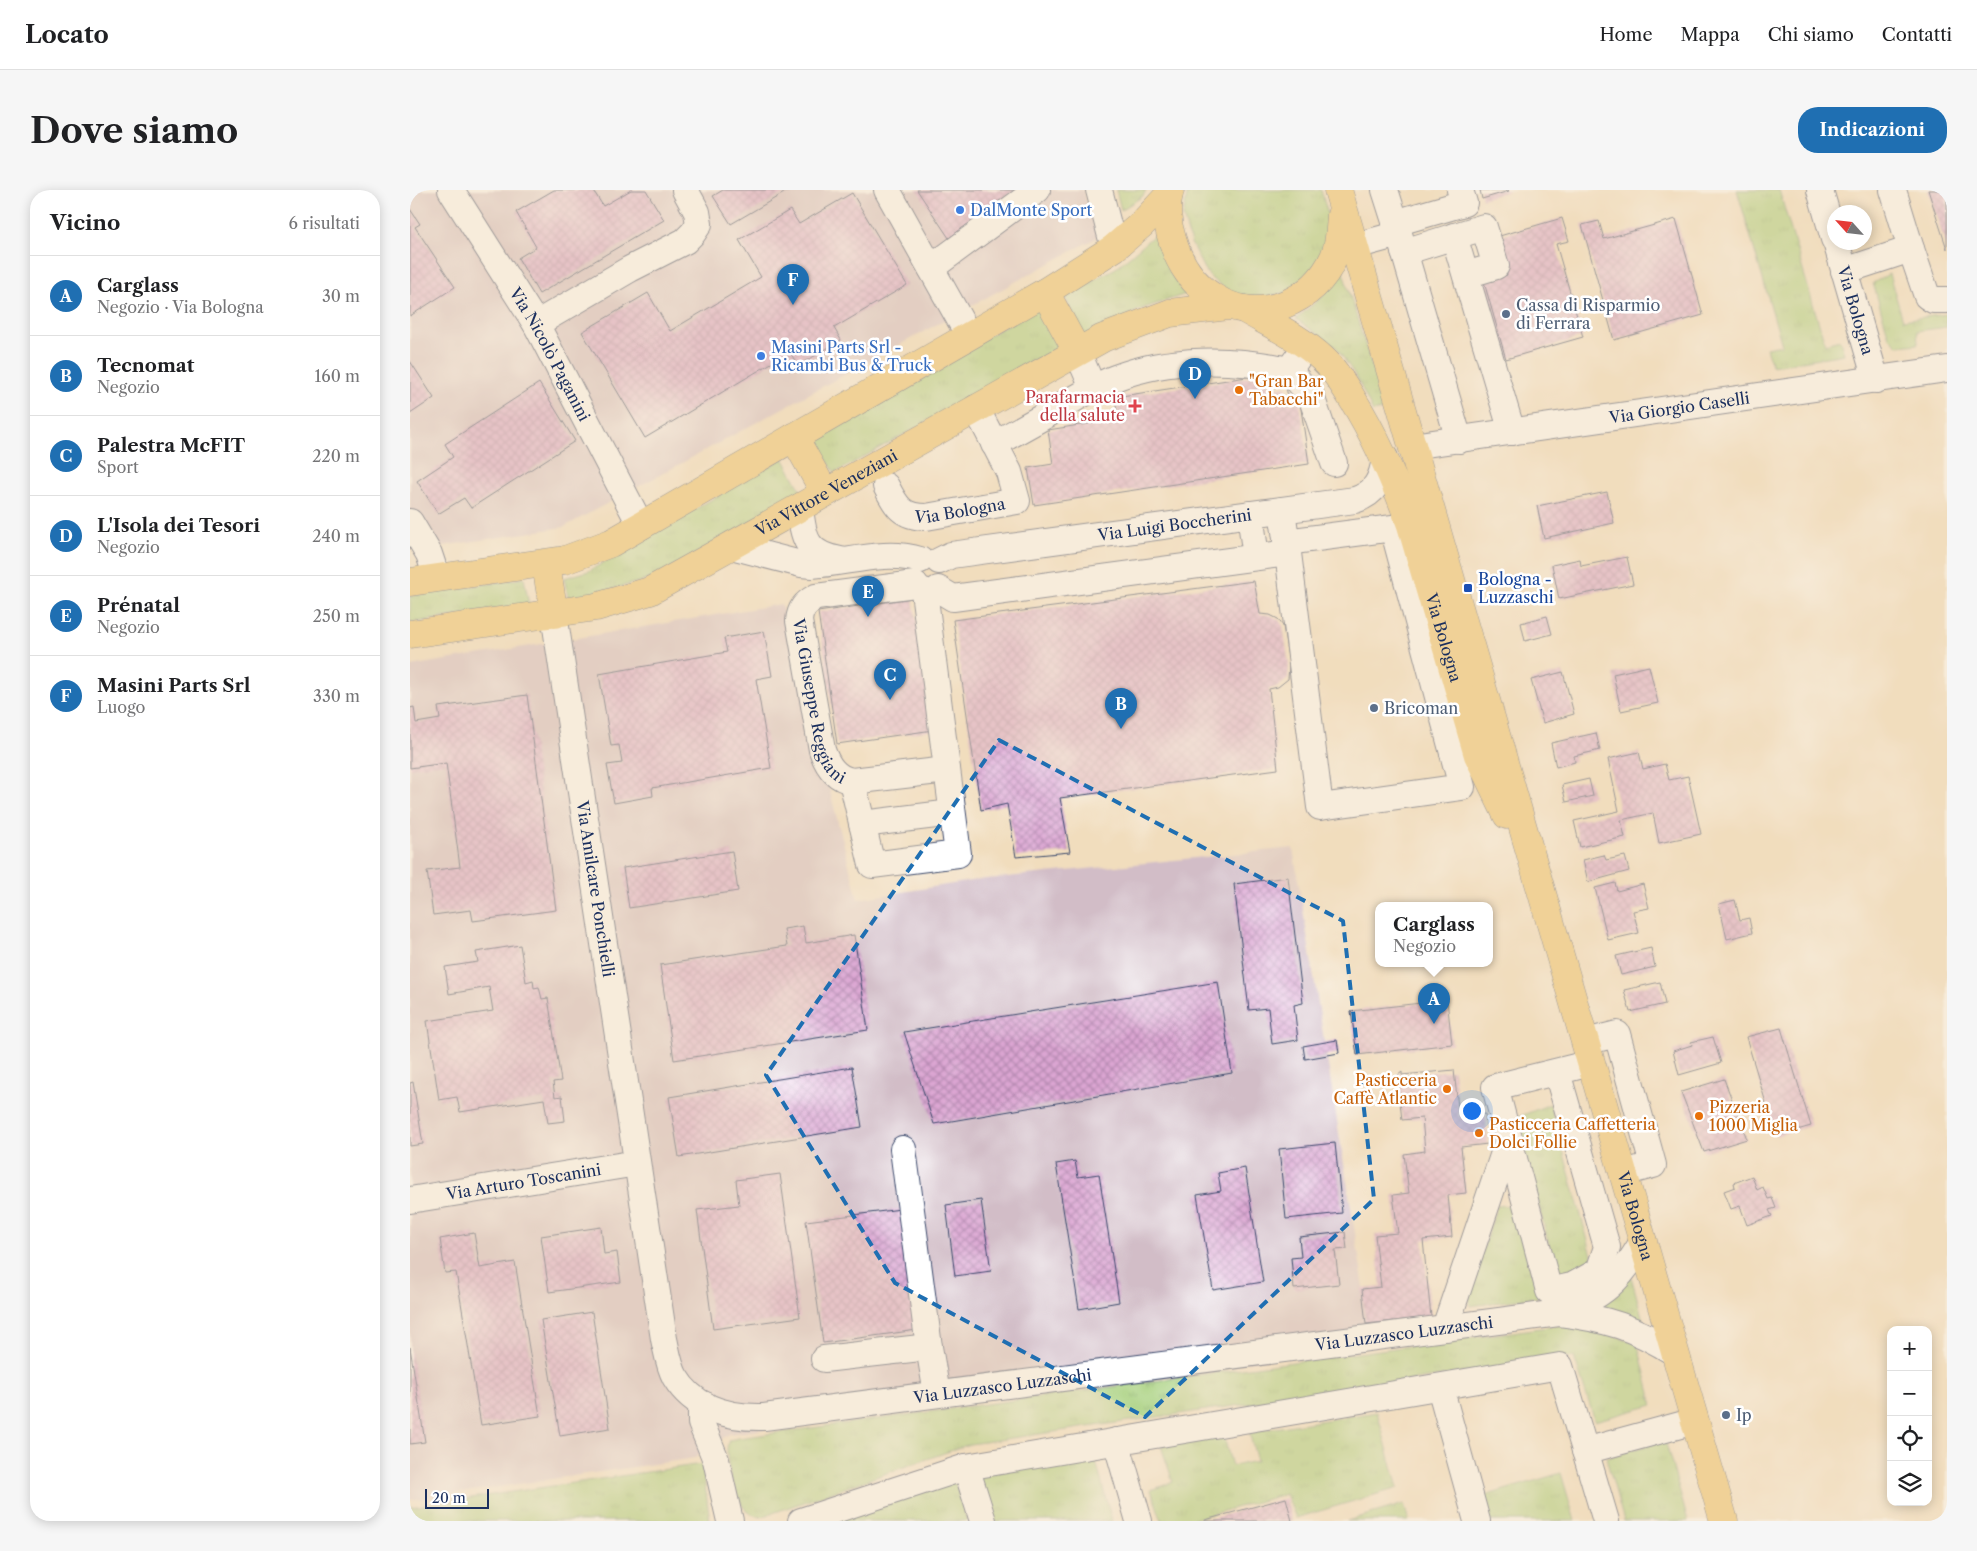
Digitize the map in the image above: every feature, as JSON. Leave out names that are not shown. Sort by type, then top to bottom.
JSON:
[{"type":"main road","points":[[410,582],[546,564],[581,555],[611,543],[1045,292],[1114,248],[1142,224],[1169,193]]},
{"type":"main road","name":"Via Bologna","points":[[1169,193],[1168,225],[1175,251],[1187,272],[1204,290],[1288,334],[1325,361],[1341,380],[1365,419],[1385,458],[1410,525],[1478,755],[1506,813],[1530,852]]},
{"type":"main road","name":"Via Bologna","points":[[1236,308],[1271,309],[1308,292],[1321,278],[1334,257],[1338,244],[1340,232],[1339,194]]},
{"type":"main road","name":"Via Bologna","points":[[1339,194],[1724,1521]]},
{"type":"main road","points":[[1045,292],[1077,351]]},
{"type":"main road","name":"Via Vittore Veneziani","points":[[410,634],[554,614],[612,603],[650,591],[1077,351],[1120,331],[1170,313],[1236,308]]},
{"type":"main road","name":"Via Bologna","points":[[1365,419],[1390,440],[1412,446]]},
{"type":"main road","points":[[794,437],[825,493]]},
{"type":"main road","points":[[546,564],[554,614]]},
{"type":"street","name":"Via Nicolò Paganini","points":[[450,190],[536,324],[641,526]]},
{"type":"street","points":[[536,324],[630,269],[685,241],[699,224],[697,212],[685,190]]},
{"type":"street","points":[[887,190],[969,336]]},
{"type":"street","points":[[931,268],[1037,190]]},
{"type":"street","points":[[1099,190],[1114,248]]},
{"type":"street","points":[[1385,190],[1459,440]]},
{"type":"street","points":[[1399,236],[1464,203],[1460,190]]},
{"type":"street","points":[[1820,190],[1827,214]]},
{"type":"street","points":[[1893,190],[1927,296],[1941,302],[1947,300]]},
{"type":"street","points":[[1355,246],[1399,236],[1454,236],[1512,432]]},
{"type":"street","name":"Via Bologna","points":[[1838,250],[1876,380]]},
{"type":"street","points":[[1844,270],[1911,250]]},
{"type":"street","points":[[1289,370],[1306,346]]},
{"type":"street","points":[[1077,351],[1093,388]]},
{"type":"street","points":[[994,444],[1093,388],[1116,378],[1173,365],[1233,362],[1260,364],[1289,370],[1311,396],[1334,463]]},
{"type":"street","name":"Via Giorgio Caselli","points":[[1412,446],[1947,369]]},
{"type":"street","name":"Via Bologna","points":[[886,486],[895,505],[914,517],[926,517],[1018,501],[1009,472],[976,408]]},
{"type":"street","name":"Via Luigi Boccherini","points":[[927,577],[951,555],[1355,500],[1364,497],[1377,486],[1382,477],[1385,458]]},
{"type":"street","name":"Via Luigi Boccherini","points":[[800,507],[803,529],[816,553],[826,558],[846,561]]},
{"type":"street","points":[[1282,510],[1287,547]]},
{"type":"street","points":[[1250,514],[1256,558]]},
{"type":"street","points":[[410,522],[429,554],[437,578]]},
{"type":"street","name":"Via Luigi Boccherini","points":[[731,546],[801,564],[821,564],[896,556],[953,598],[1256,558],[1287,547],[1393,528],[1462,788],[1320,807],[1287,547]]},
{"type":"street","name":"Via Giuseppe Reggiani","points":[[852,781],[872,865],[958,854],[947,770],[927,577],[816,597],[809,601],[800,612],[799,621],[825,758],[839,777],[852,781],[947,770]]},
{"type":"street","name":"Via Amilcare Ponchielli","points":[[554,614],[637,1163]]},
{"type":"street","points":[[862,824],[952,813]]},
{"type":"street","points":[[1557,1072],[1607,1247],[1598,1271],[1572,1286],[1549,1291],[1495,1087],[1557,1072],[1616,1034],[1653,1165],[1623,1173]]},
{"type":"street","points":[[1445,1328],[1509,1138]]},
{"type":"street","points":[[903,1149],[937,1394]]},
{"type":"street","name":"Via Arturo Toscanini","points":[[410,1200],[637,1163]]},
{"type":"street","name":"Via Luzzasco Luzzaschi","points":[[637,1163],[664,1339],[675,1377],[682,1386],[705,1405],[722,1414],[735,1416],[764,1417],[1559,1313],[1580,1305],[1610,1287],[1631,1262],[1643,1241]]},
{"type":"street","name":"Via Luzzasco Luzzaschi","points":[[1559,1313],[1614,1322],[1655,1340],[1675,1353]]},
{"type":"street","points":[[824,1360],[929,1347]]},
{"type":"street","points":[[801,1521],[966,1467],[1560,1366],[1606,1521]]},
{"type":"street","points":[[1440,1386],[1477,1521]]},
{"type":"street","points":[[705,1405],[701,1413],[701,1424],[716,1460],[730,1521]]},
{"type":"street","points":[[1585,1451],[1695,1421]]},
{"type":"street","points":[[1116,1441],[1139,1521]]},
{"type":"street","points":[[966,1467],[983,1521]]},
{"type":"highlighted area","points":[[999,740],[1343,921],[1374,1199],[1145,1417],[895,1283],[766,1075]]},
{"type":"shaded area","points":[[410,190],[1083,190],[1098,237],[564,527],[431,548],[410,515]]},
{"type":"shaded area","points":[[781,604],[858,899],[978,880],[1293,848],[1373,1344],[729,1434],[695,1458],[410,1500],[410,666]]},
{"type":"green space","points":[[1116,190],[1146,190],[1143,196],[1121,210]]},
{"type":"green space","points":[[1188,190],[1321,190],[1328,215],[1326,246],[1315,265],[1288,292],[1263,297],[1242,296],[1226,289],[1212,279],[1204,269],[1191,243],[1183,216]]},
{"type":"green space","points":[[1737,190],[1779,190],[1825,344],[1840,340],[1844,354],[1772,366],[1766,348],[1782,345]]},
{"type":"green space","points":[[1159,231],[1172,275],[1186,294],[1141,309],[1085,337],[1064,295],[1116,268]]},
{"type":"green space","points":[[1342,269],[1385,409],[1373,412],[1357,378],[1336,347],[1296,319],[1323,296]]},
{"type":"green space","points":[[1889,274],[1903,320],[1947,314],[1947,327],[1917,331],[1918,344],[1898,346],[1889,337],[1873,283]]},
{"type":"green space","points":[[1037,308],[1060,347],[835,473],[813,437]]},
{"type":"green space","points":[[783,458],[803,494],[650,579],[569,600],[564,578],[589,571]]},
{"type":"green space","points":[[524,578],[529,605],[410,623],[410,596]]},
{"type":"green space","points":[[1550,1104],[1593,1259],[1575,1272],[1558,1280],[1516,1118]]},
{"type":"green space","points":[[1512,1205],[1539,1297],[1470,1306],[1469,1293],[1497,1206]]},
{"type":"green space","points":[[1631,1276],[1644,1324],[1591,1310]]},
{"type":"green space","points":[[1570,1324],[1637,1342],[1653,1405],[1595,1421],[1574,1357],[970,1444],[761,1517],[747,1511],[742,1505],[734,1488],[728,1466],[727,1447],[729,1440],[739,1438]]},
{"type":"green space","points":[[1377,1412],[1398,1488],[1296,1518],[1286,1494],[1187,1521],[1162,1521],[1151,1490],[1173,1482],[1161,1446],[1223,1434],[1232,1466],[1257,1461],[1249,1432]]},
{"type":"green space","points":[[1665,1440],[1688,1521],[1624,1521],[1606,1458]]},
{"type":"green space","points":[[1094,1454],[1112,1521],[991,1521],[976,1474]]},
{"type":"green space","points":[[702,1464],[710,1521],[410,1521],[410,1507]]},
{"type":"green space","points":[[1561,1473],[1575,1521],[1488,1521],[1481,1497]]},
{"type":"green space","points":[[954,1479],[967,1521],[824,1521]]},
{"type":"green space","points":[[1404,1504],[1409,1521],[1347,1521]]},
{"type":"building","points":[[554,190],[593,190],[603,206],[631,190],[646,190],[664,220],[539,294],[518,258],[536,247],[516,212]]},
{"type":"building","points":[[723,190],[789,190],[731,224],[713,196]]},
{"type":"building","points":[[917,190],[1015,190],[949,238]]},
{"type":"building","points":[[1480,190],[1508,190],[1509,191],[1482,199]]},
{"type":"building","points":[[1928,190],[1947,190],[1947,249]]},
{"type":"building","points":[[852,193],[907,285],[834,328],[841,340],[798,366],[790,352],[645,438],[582,332],[648,293],[670,331],[761,277],[739,240],[790,210],[799,224]]},
{"type":"building","points":[[410,209],[420,224],[415,227],[455,287],[410,316]]},
{"type":"building","points":[[1562,218],[1569,241],[1556,244],[1583,337],[1506,359],[1484,282],[1507,275],[1496,237]]},
{"type":"building","points":[[1676,219],[1703,315],[1614,340],[1582,225],[1599,221],[1604,239]]},
{"type":"building","points":[[410,361],[434,398],[410,414]]},
{"type":"building","points":[[1267,374],[1269,388],[1286,386],[1289,404],[1300,402],[1309,464],[1034,505],[1028,468],[1053,464],[1048,430],[1118,419],[1115,397]]},
{"type":"building","points":[[539,383],[575,441],[471,508],[464,498],[438,514],[417,481],[453,457],[445,444]]},
{"type":"building","points":[[1607,492],[1614,523],[1544,538],[1537,506]]},
{"type":"building","points":[[1627,557],[1633,584],[1559,599],[1552,565],[1580,559],[1581,566]]},
{"type":"building","points":[[1254,581],[1260,614],[1270,615],[1278,619],[1283,626],[1289,664],[1288,679],[1278,687],[1269,689],[1278,769],[1060,798],[1070,852],[1016,857],[1007,804],[981,810],[953,620]]},
{"type":"building","points":[[913,598],[933,730],[837,744],[818,612]]},
{"type":"building","points":[[1547,616],[1552,634],[1525,641],[1521,623]]},
{"type":"building","points":[[764,631],[772,676],[756,679],[771,768],[652,788],[653,796],[614,803],[607,765],[622,763],[619,745],[611,746],[599,674],[727,652],[724,638]]},
{"type":"building","points":[[1649,666],[1658,703],[1621,711],[1613,674]]},
{"type":"building","points":[[1563,672],[1574,714],[1543,723],[1531,680]]},
{"type":"building","points":[[527,695],[556,910],[473,921],[471,910],[433,915],[427,871],[460,867],[446,763],[410,768],[410,708],[414,707],[416,723],[440,719],[438,707]]},
{"type":"building","points":[[1596,733],[1600,750],[1574,756],[1575,762],[1556,767],[1551,743]]},
{"type":"building","points":[[1639,752],[1643,769],[1665,764],[1669,780],[1688,776],[1701,834],[1659,843],[1653,813],[1621,820],[1625,837],[1580,847],[1574,821],[1619,811],[1608,759]]},
{"type":"building","points":[[1589,779],[1593,796],[1566,802],[1562,785]]},
{"type":"building","points":[[732,851],[738,891],[629,908],[623,868]]},
{"type":"building","points":[[1604,855],[1606,860],[1625,856],[1629,871],[1588,882],[1583,860]]},
{"type":"building","points":[[1288,877],[1303,1003],[1294,1005],[1298,1040],[1272,1044],[1268,1008],[1249,1010],[1234,884]]},
{"type":"building","points":[[1615,883],[1617,891],[1643,884],[1649,908],[1633,911],[1639,933],[1608,940],[1595,888]]},
{"type":"building","points":[[1735,900],[1740,920],[1749,918],[1752,933],[1727,939],[1719,904]]},
{"type":"building","points":[[803,926],[806,943],[854,935],[868,1030],[674,1060],[660,965],[787,946],[784,929]]},
{"type":"building","points":[[520,945],[526,982],[533,980],[534,988],[539,987],[542,999],[548,998],[561,1081],[553,1082],[555,1097],[562,1096],[565,1121],[548,1123],[544,1099],[460,1112],[457,1097],[439,1100],[427,1021],[493,1011],[489,987],[449,994],[445,967],[478,962],[476,952]]},
{"type":"building","points":[[1651,948],[1655,967],[1621,975],[1616,956]]},
{"type":"building","points":[[1218,982],[1232,1073],[934,1124],[904,1032]]},
{"type":"building","points":[[1660,982],[1665,1004],[1630,1012],[1624,990]]},
{"type":"building","points":[[1447,1000],[1452,1044],[1357,1055],[1351,1011]]},
{"type":"building","points":[[1781,1028],[1811,1126],[1776,1136],[1746,1037]]},
{"type":"building","points":[[1713,1037],[1721,1063],[1679,1075],[1673,1051],[1692,1045],[1691,1042]]},
{"type":"building","points":[[1337,1040],[1339,1053],[1305,1059],[1303,1046]]},
{"type":"building","points":[[852,1067],[862,1127],[679,1157],[669,1097]]},
{"type":"building","points":[[1454,1070],[1459,1117],[1485,1114],[1488,1144],[1461,1147],[1466,1193],[1448,1195],[1452,1237],[1423,1240],[1431,1317],[1366,1324],[1362,1289],[1381,1287],[1375,1235],[1398,1233],[1393,1195],[1409,1193],[1404,1154],[1425,1151],[1422,1118],[1402,1120],[1397,1076],[1402,1072],[1402,1075]]},
{"type":"building","points":[[1724,1079],[1747,1139],[1704,1152],[1681,1092]]},
{"type":"building","points":[[413,1082],[423,1144],[410,1146],[410,1083]]},
{"type":"building","points":[[1335,1143],[1342,1213],[1286,1219],[1279,1149]]},
{"type":"building","points":[[1075,1161],[1078,1177],[1099,1174],[1119,1302],[1079,1309],[1056,1164]]},
{"type":"building","points":[[1245,1168],[1263,1282],[1213,1290],[1197,1195],[1221,1191],[1218,1173]]},
{"type":"building","points":[[780,1174],[800,1317],[713,1329],[697,1210],[739,1205],[736,1180]]},
{"type":"building","points":[[1752,1176],[1757,1190],[1763,1187],[1768,1199],[1772,1198],[1776,1208],[1769,1210],[1772,1216],[1747,1225],[1740,1206],[1731,1209],[1724,1191],[1735,1187],[1734,1183]]},
{"type":"building","points":[[981,1200],[991,1271],[955,1276],[946,1205]]},
{"type":"building","points":[[901,1209],[917,1330],[823,1343],[806,1221]]},
{"type":"building","points":[[601,1227],[604,1254],[617,1252],[621,1282],[549,1292],[541,1236]]},
{"type":"building","points":[[1345,1232],[1347,1249],[1335,1250],[1339,1284],[1294,1289],[1291,1258],[1301,1257],[1299,1237]]},
{"type":"building","points":[[474,1233],[480,1268],[515,1262],[540,1416],[481,1425],[456,1272],[445,1273],[440,1239]]},
{"type":"building","points":[[592,1312],[610,1428],[560,1436],[541,1320]]},
{"type":"building","points":[[410,1347],[425,1442],[410,1444]]},
{"type":"building","points":[[1286,1498],[1292,1521],[1205,1521],[1205,1520]]},
{"type":"place","name":"DalMonte Sport","points":[[960,210]]},
{"type":"place","name":"Masini Parts Srl","points":[[793,305]]},
{"type":"place","name":"Cassa di Risparmio di Ferrara","points":[[1506,314]]},
{"type":"place","name":"Masini Parts Srl - Ricambi Bus & Truck","points":[[761,356]]},
{"type":"place","name":"\"Gran Bar Tabacchi\"","points":[[1239,390]]},
{"type":"place","name":"L'Isola dei Tesori","points":[[1195,399]]},
{"type":"place","name":"Parafarmacia della salute","points":[[1135,406]]},
{"type":"place","name":"Bologna - Luzzaschi","points":[[1468,588]]},
{"type":"place","name":"Prénatal","points":[[868,617]]},
{"type":"place","name":"Palestra McFIT","points":[[890,700]]},
{"type":"place","name":"Bricoman","points":[[1374,708]]},
{"type":"place","name":"Tecnomat","points":[[1121,729]]},
{"type":"place","name":"Carglass","points":[[1434,1024]]},
{"type":"place","name":"Pasticceria Caffè Atlantic","points":[[1447,1089]]},
{"type":"place","name":"Pizzeria 1000 Miglia","points":[[1699,1116]]},
{"type":"place","name":"Pasticceria Caffetteria Dolci Follie","points":[[1479,1133]]},
{"type":"place","name":"Ip","points":[[1726,1415]]}]
